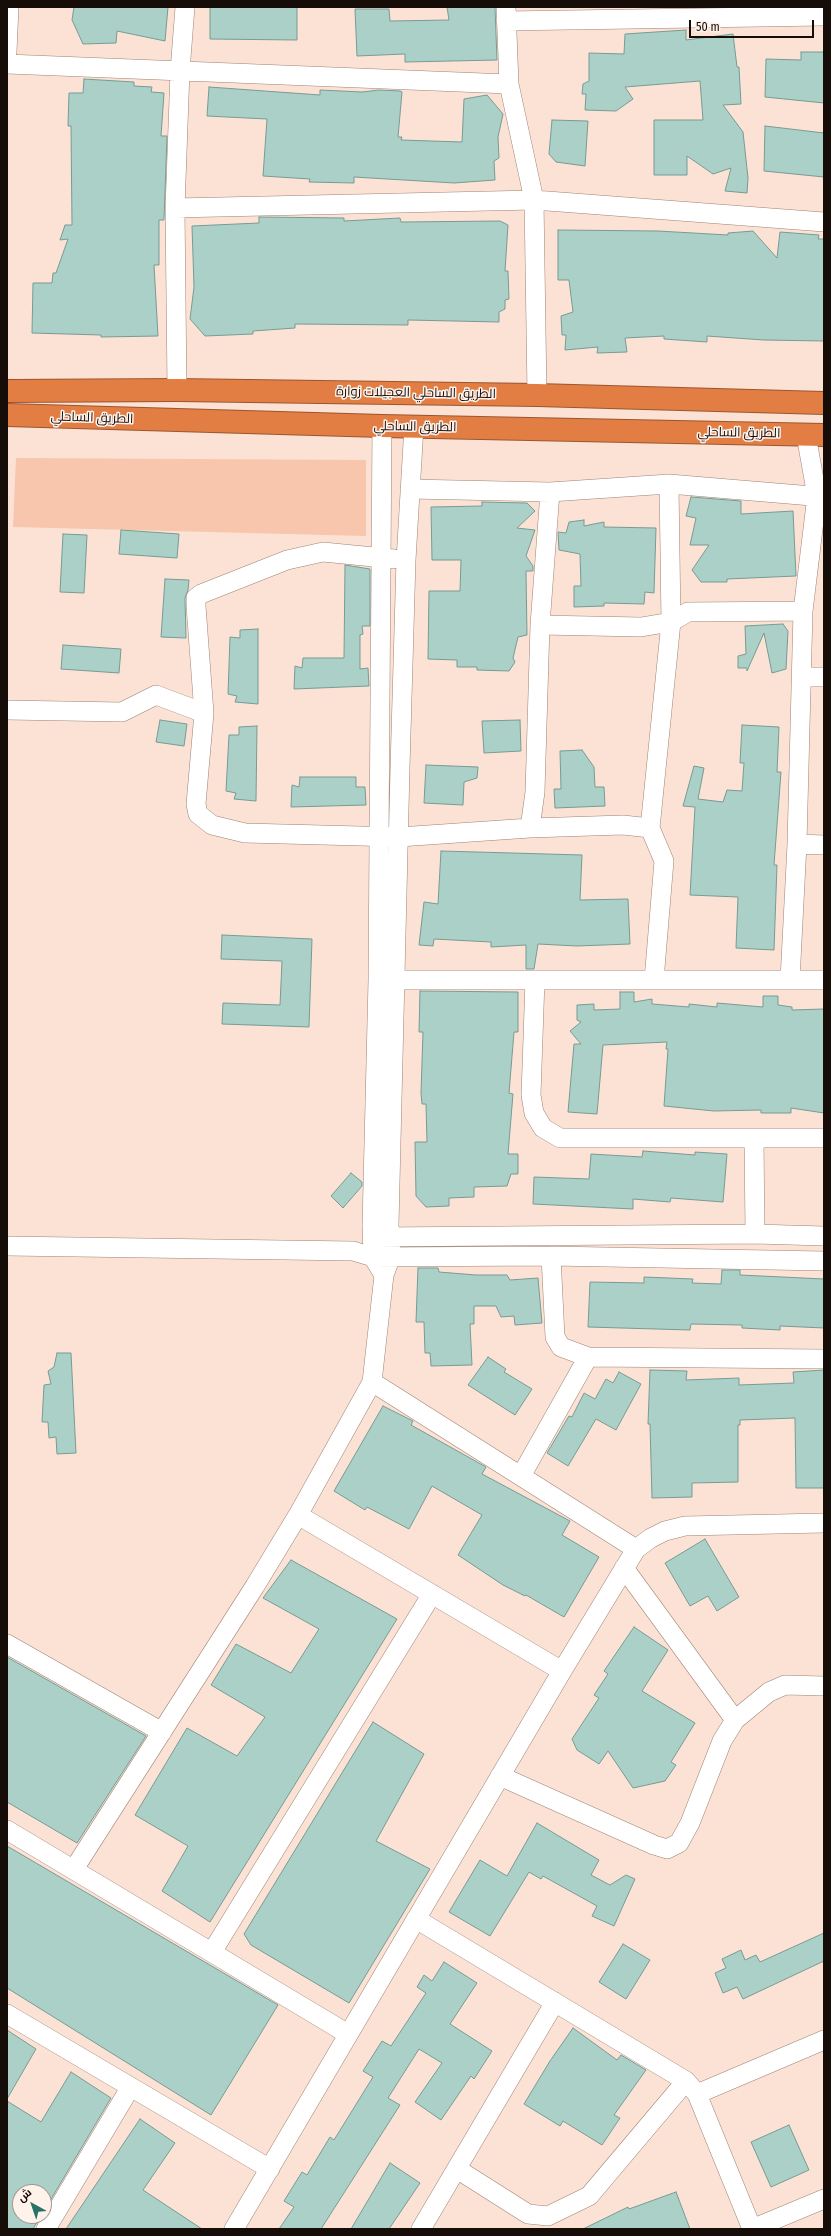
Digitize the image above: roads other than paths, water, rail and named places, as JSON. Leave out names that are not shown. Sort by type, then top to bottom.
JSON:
[{"type":"highway","name":"الطريق الساحلي العجيلات زوارة","points":[[7,391],[177,390],[537,395],[824,403]]},
{"type":"highway","name":"الطريق الساحلي","points":[[7,415],[382,426],[815,435]]},
{"type":"street","points":[[7,52],[9,7]]},
{"type":"street","points":[[177,390],[175,208],[180,71],[185,7]]},
{"type":"street","points":[[537,395],[534,200],[509,84],[506,14],[824,16]]},
{"type":"street","points":[[7,64],[509,84]]},
{"type":"street","points":[[175,208],[534,200],[824,222]]},
{"type":"street","points":[[382,426],[379,836],[387,980]]},
{"type":"street","points":[[74,1869],[298,1515],[372,1382],[384,1275],[381,1237],[387,980],[399,837],[406,560],[414,426]]},
{"type":"street","points":[[790,980],[797,844],[803,611],[820,496],[815,435]]},
{"type":"street","points":[[410,489],[550,492],[669,484],[820,496]]},
{"type":"street","points":[[654,980],[664,861],[650,828],[671,622],[669,484]]},
{"type":"street","points":[[530,828],[535,792],[540,625],[550,492]]},
{"type":"street","points":[[406,560],[323,552],[287,560],[201,594],[196,598],[204,713],[196,804],[198,814],[212,825],[245,833],[304,836],[399,837],[530,828],[623,825],[650,828]]},
{"type":"street","points":[[540,625],[641,627],[671,622],[688,612],[803,611]]},
{"type":"street","points":[[802,677],[824,677]]},
{"type":"street","points":[[7,710],[122,712],[156,695],[204,713]]},
{"type":"street","points":[[379,768],[400,768]]},
{"type":"street","points":[[797,844],[824,845]]},
{"type":"street","points":[[387,980],[824,980]]},
{"type":"street","points":[[534,980],[531,1095],[534,1112],[544,1128],[560,1138],[824,1138]]},
{"type":"street","points":[[754,1138],[755,1234]]},
{"type":"street","points":[[353,1252],[381,1237],[755,1234],[824,1236]]},
{"type":"street","points":[[7,1246],[353,1252],[382,1256],[551,1256],[824,1262]]},
{"type":"street","points":[[551,1256],[555,1337],[561,1347],[588,1358],[824,1359]]},
{"type":"street","points":[[521,1476],[588,1358]]},
{"type":"street","points":[[372,1382],[636,1549]]},
{"type":"street","points":[[298,1515],[562,1671]]},
{"type":"street","points":[[234,2229],[562,1671],[636,1549],[658,1534],[684,1526],[824,1523]]},
{"type":"street","points":[[624,1568],[734,1720]]},
{"type":"street","points":[[212,1952],[432,1594]]},
{"type":"street","points":[[7,1644],[162,1732]]},
{"type":"street","points":[[500,1776],[654,1845],[667,1849],[679,1843],[690,1823],[720,1747],[734,1720],[769,1692],[785,1685],[824,1686]]},
{"type":"street","points":[[7,1830],[348,2034]]},
{"type":"street","points":[[416,1919],[555,2002],[692,2088],[752,2229],[824,2199]]},
{"type":"street","points":[[421,2229],[555,2002]]},
{"type":"street","points":[[7,2014],[130,2088],[270,2169]]},
{"type":"street","points":[[456,2169],[528,2214],[548,2216],[589,2196],[692,2088],[824,2040]]},
{"type":"street","points":[[46,2229],[130,2088]]}]
